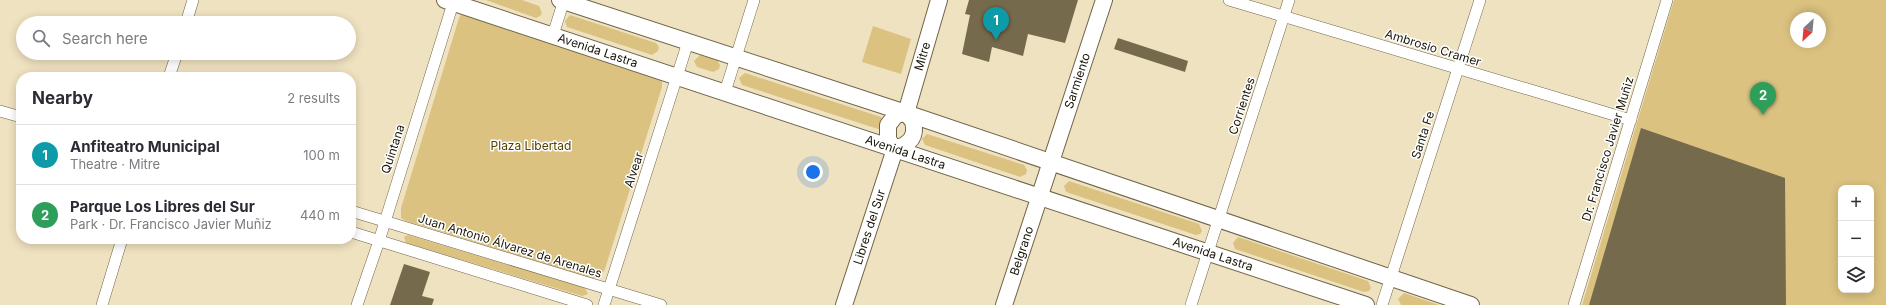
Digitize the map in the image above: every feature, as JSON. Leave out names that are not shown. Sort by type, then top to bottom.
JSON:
[{"type":"main road","points":[[563,0],[906,113],[1471,305]]},
{"type":"main road","name":"Mitre","points":[[906,113],[939,0]]},
{"type":"main road","name":"Sarmiento","points":[[1040,197],[1104,0]]},
{"type":"main road","name":"Avenida Lastra","points":[[451,1],[1366,305]]},
{"type":"main road","points":[[906,113],[914,121],[914,134],[905,146],[895,149],[888,140],[888,125],[896,115],[906,113]]},
{"type":"main road","name":"Libres del Sur","points":[[844,305],[895,149]]},
{"type":"main road","name":"Belgrano","points":[[1004,305],[1040,197]]},
{"type":"street","points":[[188,16],[192,0]]},
{"type":"street","points":[[553,35],[563,0]]},
{"type":"street","points":[[725,92],[754,0]]},
{"type":"street","name":"Ambrosio Cramer","points":[[1229,0],[1631,120]]},
{"type":"street","name":"Corrientes","points":[[1191,305],[1290,0]]},
{"type":"street","name":"Santa Fe","points":[[1382,305],[1480,0]]},
{"type":"street","name":"Dr. Francisco Javier Muñiz","points":[[1574,305],[1667,0]]},
{"type":"street","name":"Quintana","points":[[356,305],[379,240],[451,1]]},
{"type":"street","name":"Alvear","points":[[604,305],[688,42]]},
{"type":"street","points":[[171,72],[175,60]]},
{"type":"street","points":[[0,111],[16,116]]},
{"type":"street","name":"Juan Antonio Álvarez de Arenales","points":[[356,213],[661,305]]},
{"type":"street","points":[[356,233],[587,305]]},
{"type":"street","points":[[102,305],[120,244]]},
{"type":"green space","points":[[486,0],[522,0],[539,6],[542,13],[536,18]]},
{"type":"green space","points":[[1674,0],[1886,0],[1886,305],[1582,305]]},
{"type":"green space","name":"Plaza Libertad","points":[[462,13],[662,80],[662,87],[605,269],[600,276],[591,278],[406,221],[401,218],[401,208],[459,18]]},
{"type":"green space","points":[[570,15],[656,43],[659,47],[658,51],[652,55],[567,27],[565,21]]},
{"type":"green space","points":[[873,26],[911,39],[901,74],[862,62]]},
{"type":"green space","points":[[700,55],[717,60],[720,65],[719,69],[713,72],[697,67],[694,61]]},
{"type":"green space","points":[[745,73],[881,117],[884,120],[881,129],[742,85],[739,78]]},
{"type":"green space","points":[[927,134],[1024,165],[1027,170],[1026,174],[1020,177],[925,145],[922,139]]},
{"type":"green space","points":[[1069,181],[1199,224],[1202,231],[1200,234],[1196,235],[1066,192],[1064,186]]},
{"type":"green space","points":[[408,235],[585,288],[588,294],[582,296],[406,243],[404,237]]},
{"type":"green space","points":[[1238,237],[1368,281],[1371,288],[1369,291],[1364,292],[1235,249],[1233,243]]},
{"type":"green space","points":[[1404,293],[1439,305],[1401,305],[1398,299]]},
{"type":"building","points":[[969,0],[1078,0],[1065,43],[1028,34],[1023,56],[992,47],[989,62],[962,54],[970,15],[965,14]]},
{"type":"building","points":[[1118,38],[1188,61],[1185,72],[1114,49]]},
{"type":"building","points":[[1641,128],[1785,178],[1786,305],[1589,305]]},
{"type":"building","points":[[404,264],[430,272],[422,296],[434,299],[432,305],[390,305]]},
{"type":"place","name":"Anfiteatro Municipal","points":[[996,40]]},
{"type":"place","name":"Parque Los Libres del Sur","points":[[1763,115]]}]
